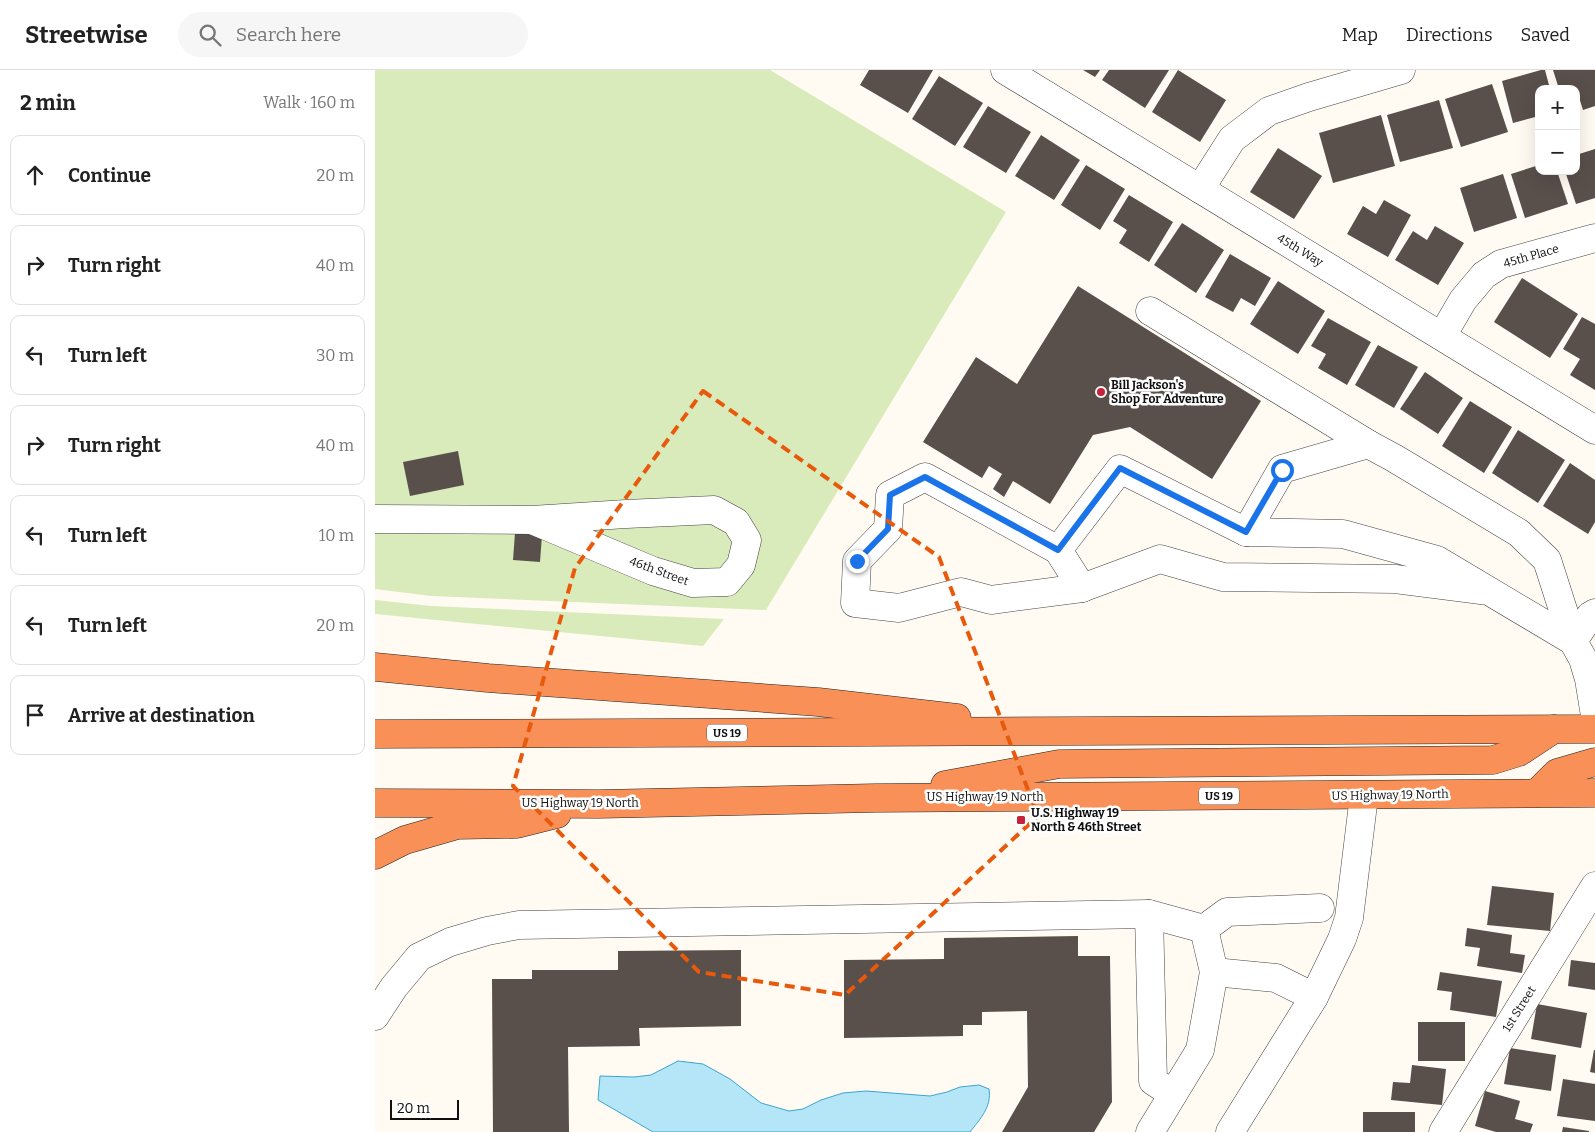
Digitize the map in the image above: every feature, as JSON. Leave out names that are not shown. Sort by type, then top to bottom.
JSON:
[{"type":"highway","points":[[375,667],[489,678],[818,702],[1078,732]]},
{"type":"highway","points":[[875,798],[1059,764],[1493,760],[1519,752],[1554,729]]},
{"type":"highway","name":"US 19","points":[[375,734],[1595,729]]},
{"type":"highway","points":[[1537,793],[1557,773],[1595,762]]},
{"type":"highway","name":"US Highway 19 North","points":[[375,804],[599,804],[875,798],[1595,793]]},
{"type":"highway","points":[[375,855],[405,840],[457,825],[517,824],[599,804]]},
{"type":"street","name":"45th Way","points":[[1005,70],[1595,430]]},
{"type":"street","points":[[1200,189],[1233,139],[1269,111],[1309,97],[1401,70]]},
{"type":"street","name":"45th Place","points":[[1442,336],[1463,300],[1485,275],[1501,264],[1595,238]]},
{"type":"street","points":[[1150,311],[1368,444],[1519,533],[1547,560],[1573,641],[1583,659],[1589,679],[1595,716]]},
{"type":"street","points":[[1246,532],[1282,470],[1368,444]]},
{"type":"street","points":[[1058,550],[1120,468],[1246,532],[1343,534],[1437,560],[1573,641]]},
{"type":"street","points":[[1081,588],[1058,550],[925,477],[890,495],[888,529],[857,561],[855,603],[899,608],[961,592],[991,600],[1081,588],[1160,559],[1223,577],[1395,579],[1489,591]]},
{"type":"street","name":"46th Street","points":[[375,519],[532,520],[714,510],[736,522],[747,540],[741,565],[727,582],[693,584],[653,571],[532,520]]},
{"type":"street","points":[[1573,641],[1595,613]]},
{"type":"street","points":[[1230,1132],[1314,997],[1342,939],[1349,918],[1364,796]]},
{"type":"street","name":"1st Street","points":[[1443,1132],[1595,886]]},
{"type":"street","points":[[1204,929],[1227,912],[1320,908]]},
{"type":"street","points":[[375,1016],[394,987],[419,958],[450,942],[487,931],[519,925],[1149,914],[1204,929]]},
{"type":"street","points":[[1149,914],[1153,1081],[1173,1094]]},
{"type":"street","points":[[1150,1132],[1199,1050],[1214,972],[1204,929]]},
{"type":"street","points":[[1214,972],[1276,978],[1314,997]]},
{"type":"highlighted area","points":[[703,391],[939,557],[1038,816],[845,995],[699,972],[513,786],[575,568]]},
{"type":"green space","points":[[375,70],[770,70],[1006,212],[766,610],[431,596],[375,589]]},
{"type":"green space","points":[[375,600],[431,606],[724,619],[703,646],[375,614]]},
{"type":"water","points":[[678,1061],[703,1064],[730,1079],[761,1103],[789,1111],[803,1109],[821,1100],[843,1093],[866,1091],[930,1096],[960,1087],[979,1085],[989,1089],[989,1101],[978,1122],[970,1132],[653,1132],[598,1100],[600,1076],[634,1077],[651,1075]]},
{"type":"building","points":[[869,70],[933,70],[908,113],[860,85]]},
{"type":"building","points":[[1083,70],[1100,70],[1095,77]]},
{"type":"building","points":[[1109,70],[1169,70],[1145,108],[1102,80]]},
{"type":"building","points":[[1178,70],[1226,100],[1200,142],[1152,112]]},
{"type":"building","points":[[1545,70],[1549,85],[1535,85],[1535,117],[1513,123],[1502,81]]},
{"type":"building","points":[[1553,70],[1595,70],[1595,106],[1583,110],[1580,100],[1580,85],[1558,85]]},
{"type":"building","points":[[939,76],[983,103],[955,146],[912,119]]},
{"type":"building","points":[[1492,84],[1508,132],[1461,147],[1445,99]]},
{"type":"building","points":[[1439,100],[1453,148],[1400,162],[1387,115]]},
{"type":"building","points":[[988,106],[1031,132],[1006,173],[963,147]]},
{"type":"building","points":[[1381,115],[1395,166],[1333,183],[1319,133]]},
{"type":"building","points":[[1041,135],[1080,160],[1054,200],[1015,176]]},
{"type":"building","points":[[1278,148],[1322,176],[1294,219],[1250,192]]},
{"type":"building","points":[[1595,149],[1595,198],[1576,204],[1566,175],[1580,175],[1580,154]]},
{"type":"building","points":[[1086,165],[1125,189],[1100,230],[1061,205]]},
{"type":"building","points":[[1535,166],[1535,175],[1558,175],[1568,204],[1525,218],[1511,174]]},
{"type":"building","points":[[1503,174],[1517,218],[1474,232],[1460,188]]},
{"type":"building","points":[[1129,195],[1173,222],[1149,262],[1119,243],[1127,230],[1113,221]]},
{"type":"building","points":[[1384,200],[1411,215],[1388,257],[1347,234],[1363,206],[1376,214]]},
{"type":"building","points":[[1182,223],[1224,250],[1196,293],[1154,265]]},
{"type":"building","points":[[1435,226],[1464,243],[1438,285],[1395,260],[1413,231],[1427,240]]},
{"type":"building","points":[[1230,254],[1271,278],[1255,306],[1241,298],[1233,312],[1205,297]]},
{"type":"building","points":[[1522,278],[1578,314],[1550,358],[1494,322]]},
{"type":"building","points":[[1278,281],[1325,311],[1298,354],[1250,324]]},
{"type":"building","name":"Bill Jackson's Shop For Adventure","points":[[1078,286],[1261,401],[1212,479],[1130,427],[1093,435],[1050,504],[1013,481],[1004,497],[993,489],[1002,474],[989,466],[982,478],[923,442],[976,357],[1017,384]]},
{"type":"building","points":[[1582,317],[1595,324],[1595,390],[1570,375],[1580,359],[1563,349]]},
{"type":"building","points":[[1328,318],[1371,342],[1347,385],[1318,368],[1326,354],[1311,346]]},
{"type":"building","points":[[1378,345],[1418,367],[1394,408],[1355,385]]},
{"type":"building","points":[[1425,372],[1463,398],[1438,434],[1400,409]]},
{"type":"building","points":[[1470,401],[1512,427],[1484,473],[1442,446]]},
{"type":"building","points":[[1518,430],[1565,460],[1538,503],[1492,473]]},
{"type":"building","points":[[458,451],[464,485],[410,496],[403,462]]},
{"type":"building","points":[[1570,463],[1595,480],[1595,522],[1588,534],[1543,506]]},
{"type":"building","points":[[515,533],[542,535],[540,562],[513,560]]},
{"type":"building","points":[[1492,886],[1554,893],[1550,931],[1487,925]]},
{"type":"building","points":[[1467,928],[1512,935],[1510,953],[1525,955],[1522,973],[1477,966],[1480,948],[1465,946]]},
{"type":"building","points":[[1078,936],[1078,956],[1110,956],[1112,1102],[1094,1132],[1002,1132],[1028,1087],[1027,1011],[982,1012],[982,1025],[963,1025],[963,1036],[844,1038],[844,960],[944,959],[944,938]]},
{"type":"building","points":[[741,950],[741,1026],[639,1028],[640,1046],[568,1047],[569,1132],[493,1132],[492,979],[532,979],[532,970],[618,970],[618,951]]},
{"type":"building","points":[[1571,960],[1595,963],[1595,990],[1568,986]]},
{"type":"building","points":[[1440,972],[1502,981],[1496,1017],[1450,1010],[1452,992],[1437,990]]},
{"type":"building","points":[[1537,1004],[1587,1013],[1581,1048],[1531,1039]]},
{"type":"building","points":[[1418,1022],[1465,1022],[1465,1061],[1418,1061]]},
{"type":"building","points":[[1510,1048],[1556,1055],[1551,1091],[1504,1084]]},
{"type":"building","points":[[1595,1050],[1595,1073],[1590,1072]]},
{"type":"building","points":[[1412,1065],[1446,1069],[1442,1105],[1391,1100],[1393,1082],[1410,1083]]},
{"type":"building","points":[[1563,1079],[1595,1084],[1595,1121],[1557,1116]]},
{"type":"building","points":[[1485,1091],[1520,1101],[1515,1119],[1533,1124],[1530,1132],[1496,1132],[1475,1126]]},
{"type":"building","points":[[1363,1112],[1415,1112],[1415,1132],[1363,1132]]},
{"type":"building","points":[[1563,1127],[1589,1131],[1589,1132],[1562,1132]]},
{"type":"place","name":"Bill Jackson's Shop For Adventure","points":[[1101,392]]},
{"type":"place","name":"U.S. Highway 19 North & 46th Street","points":[[1021,820]]},
{"type":"route","points":[[857,561],[888,529],[890,495],[925,477],[1058,550],[1120,468],[1246,532],[1282,470]]}]
